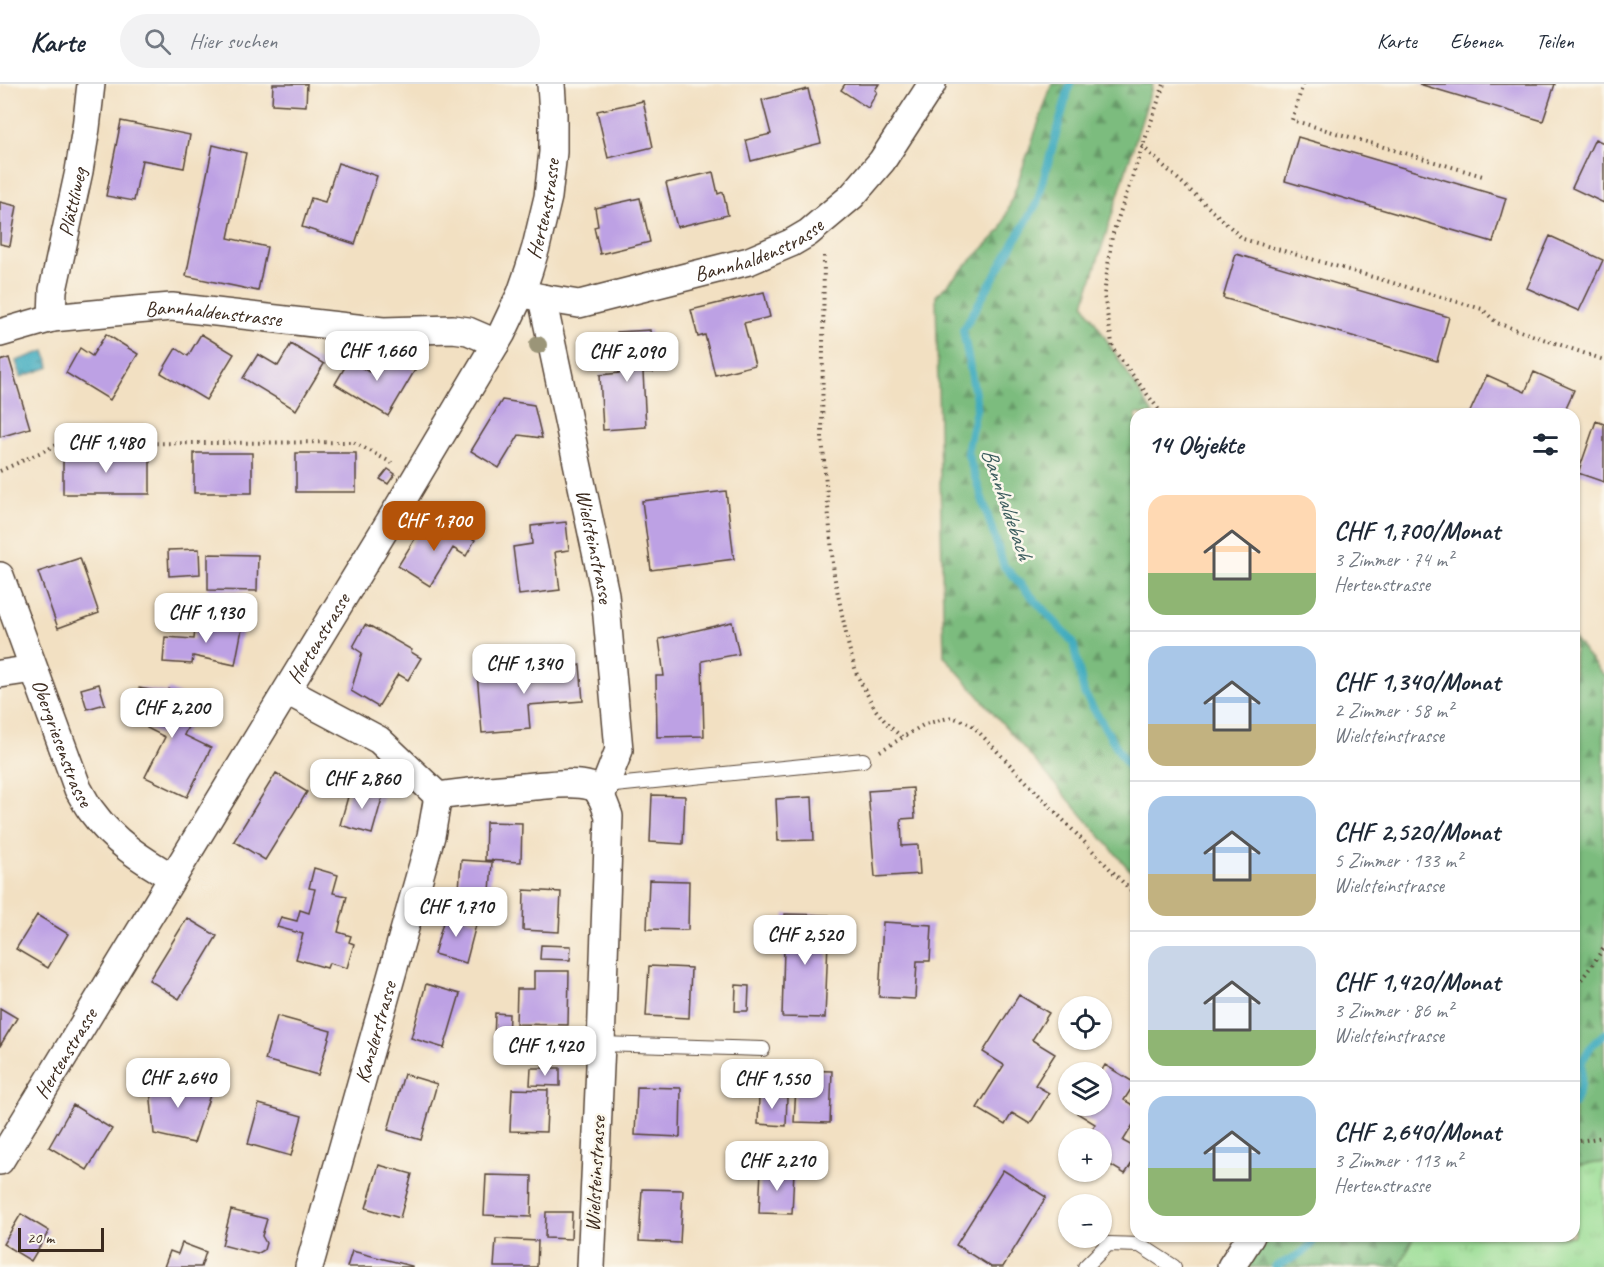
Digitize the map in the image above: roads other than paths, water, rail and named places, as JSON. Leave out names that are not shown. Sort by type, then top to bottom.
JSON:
[{"type":"street","name":"Plättliweg","points":[[52,318],[53,290],[79,171],[92,84]]},
{"type":"street","name":"Hertenstrasse","points":[[0,1161],[496,343],[531,295],[536,247],[548,197],[553,152],[551,84]]},
{"type":"street","name":"Bannhaldenstrasse","points":[[531,295],[579,304],[749,261],[791,243],[808,233],[852,196],[882,161],[932,84]]},
{"type":"street","name":"Wielsteinstrasse","points":[[531,295],[605,594],[619,750],[601,795],[609,816],[591,1267]]},
{"type":"street","name":"Bannhaldenstrasse","points":[[0,333],[52,318],[172,307],[383,331],[453,329],[468,331],[496,343]]},
{"type":"street","name":"Obergriesenstrasse","points":[[0,576],[78,789],[93,813],[109,832],[130,851],[172,877]]},
{"type":"street","points":[[0,674],[33,669]]},
{"type":"street","points":[[287,691],[379,740],[438,796],[567,783],[590,786],[601,795]]},
{"type":"street","name":"Kanzlerstrasse","points":[[309,1267],[431,836],[438,796]]},
{"type":"street","points":[[1231,1267],[1247,1242]]},
{"type":"lane","points":[[601,795],[615,785],[862,760]]},
{"type":"lane","points":[[601,1044],[763,1049]]},
{"type":"lane","points":[[1084,1267],[1108,1244],[1140,1245],[1174,1267]]},
{"type":"water","points":[[45,351],[50,367],[21,377],[16,361]]},
{"type":"waterway","name":"Bannhaldebach","points":[[1070,84],[1037,203],[963,330],[977,405],[967,452],[1004,566],[1073,642],[1084,693],[1130,769]]},
{"type":"waterway","points":[[1580,1088],[1582,1061],[1592,1045],[1604,1034]]},
{"type":"waterway","points":[[1275,1267],[1304,1251],[1313,1242]]}]
